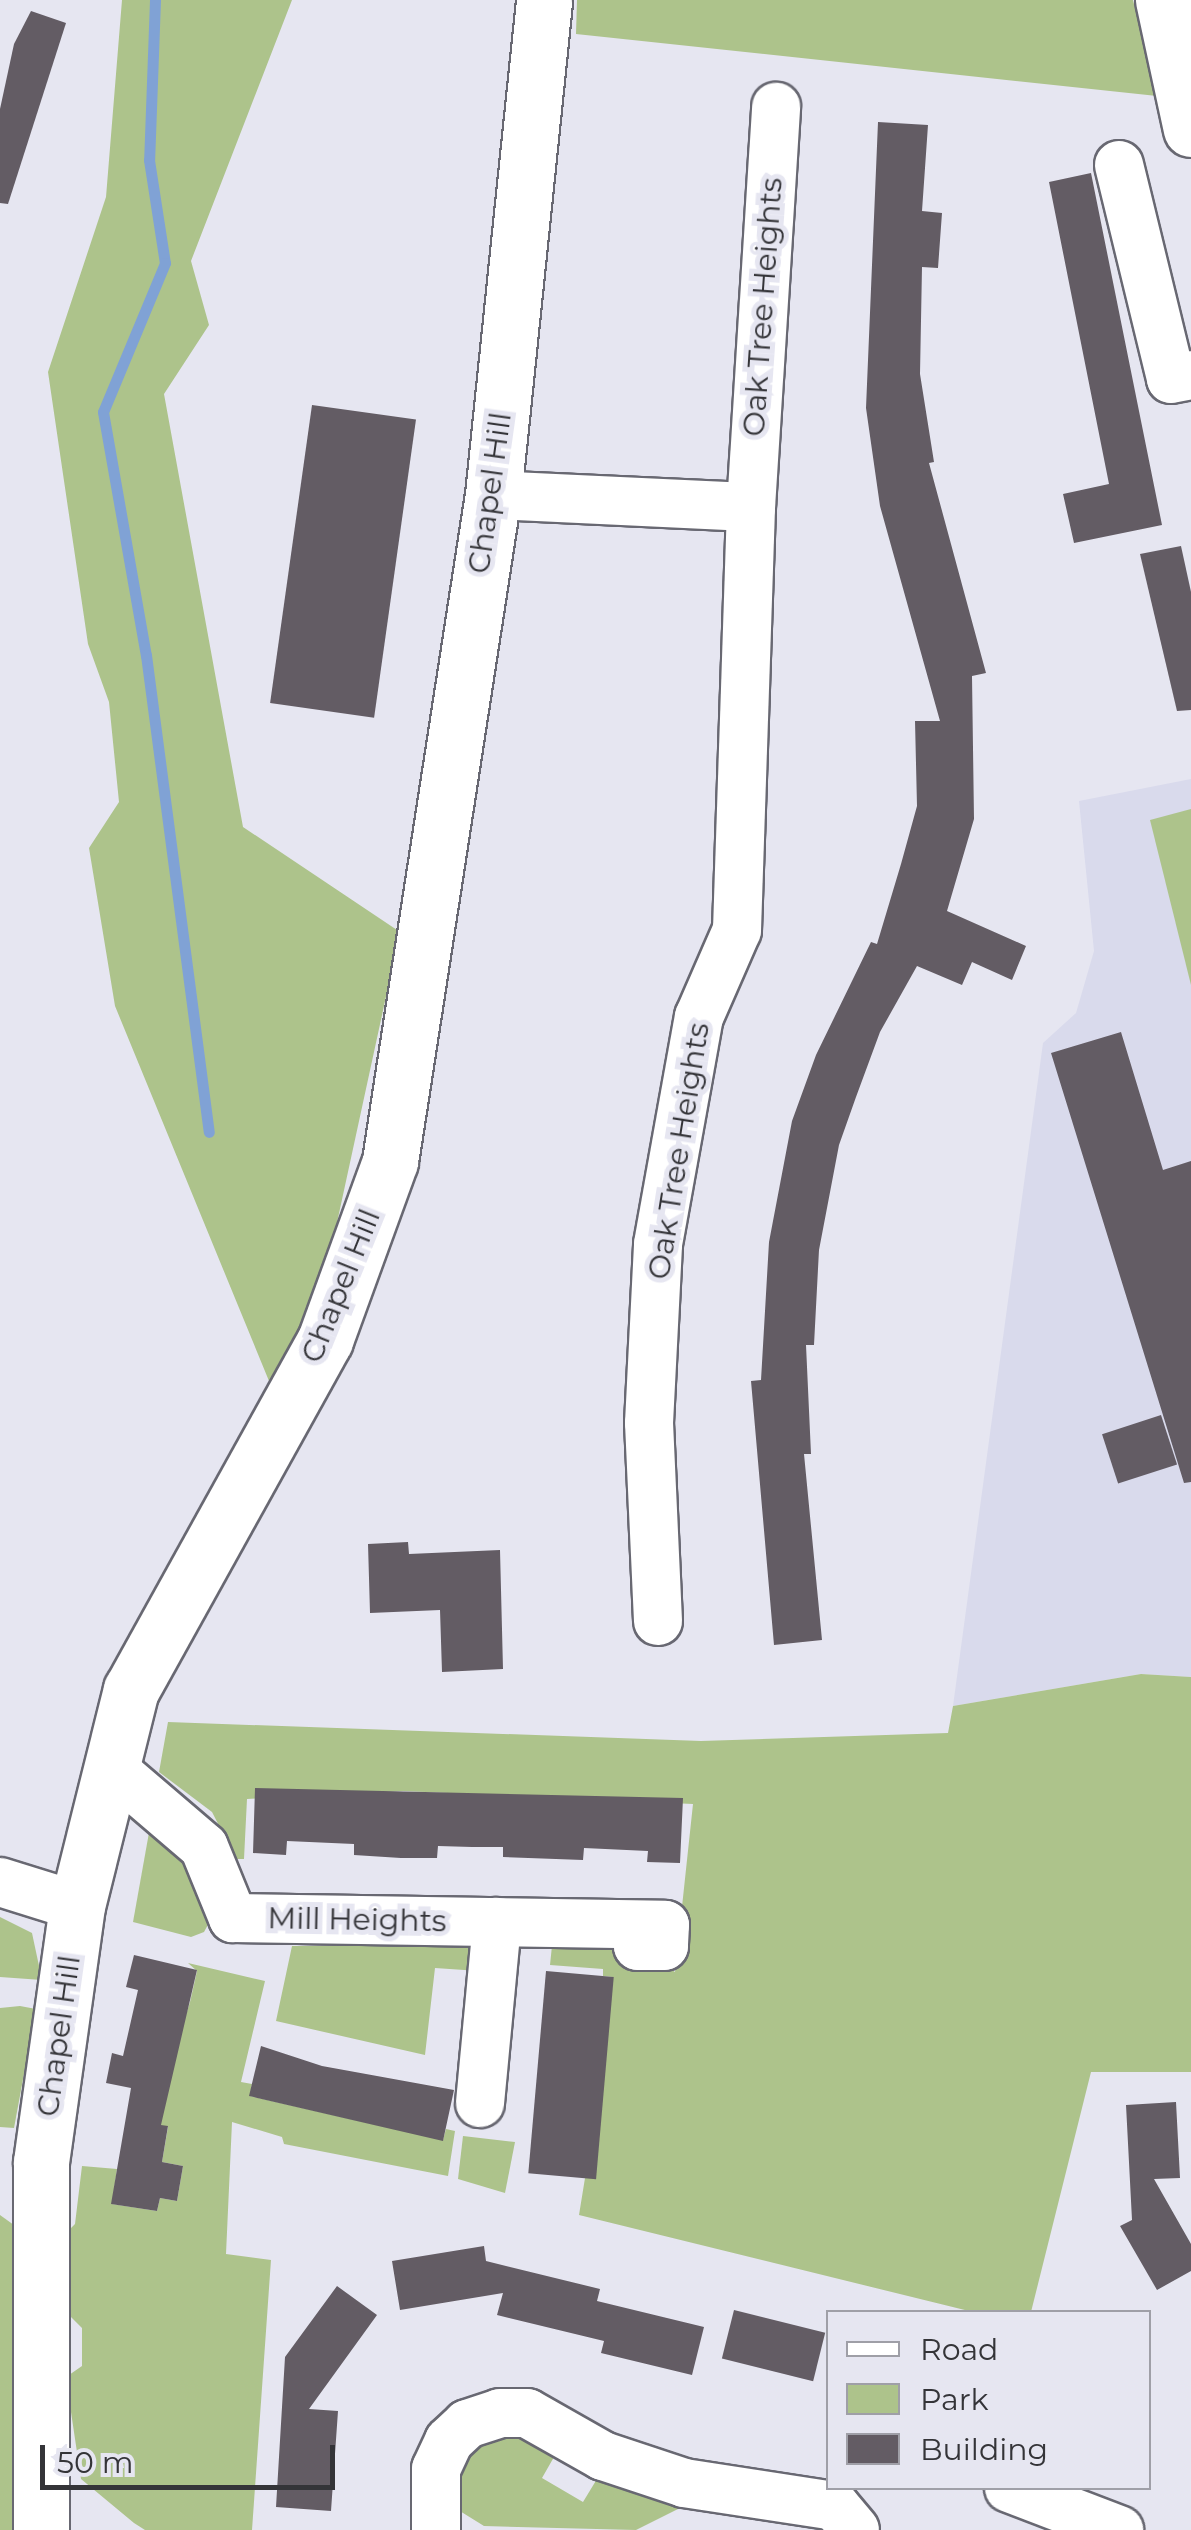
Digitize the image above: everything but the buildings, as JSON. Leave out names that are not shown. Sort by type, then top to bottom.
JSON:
[{"type":"street","name":"Chapel Hill","points":[[42,2530],[40,2162],[77,1906],[131,1690],[325,1340],[390,1161],[493,495],[544,0]]},
{"type":"street","points":[[1163,0],[1191,129]]},
{"type":"street","name":"Oak Tree Heights","points":[[658,1622],[649,1423],[658,1244],[699,1017],[737,930],[750,507],[776,106]]},
{"type":"street","points":[[1120,164],[1171,379],[1191,375]]},
{"type":"street","points":[[493,495],[750,507]]},
{"type":"street","name":"Mill Heights","points":[[114,1770],[204,1847],[233,1918],[638,1925]]},
{"type":"street","points":[[0,1882],[77,1906]]},
{"type":"street","points":[[480,2103],[497,1922]]},
{"type":"street","points":[[436,2530],[436,2469],[449,2441],[468,2424],[514,2413],[548,2422],[640,2471],[754,2497],[835,2506],[855,2530]]},
{"type":"street","points":[[1014,2490],[1120,2530]]},
{"type":"shaded area","points":[[1191,779],[1191,1677],[1141,1674],[953,1706],[1043,1043],[1076,1013],[1094,951],[1079,801]]},
{"type":"green space","points":[[122,0],[292,0],[191,261],[209,325],[164,394],[243,827],[400,932],[312,1338],[269,1381],[115,1006],[89,848],[119,802],[109,702],[88,644],[48,372],[106,197]]},
{"type":"green space","points":[[577,0],[1133,0],[1157,96],[576,34]]},
{"type":"green space","points":[[1191,809],[1191,985],[1150,820]]},
{"type":"green space","points":[[1141,1674],[1191,1677],[1191,2072],[1091,2072],[1032,2310],[965,2310],[579,2215],[585,2178],[595,2178],[613,1977],[603,1976],[603,1969],[550,1965],[553,1936],[623,1937],[675,1972],[693,1804],[403,1791],[247,1799],[244,1859],[236,1859],[212,1812],[159,1772],[168,1722],[701,1741],[948,1733],[953,1706]]},
{"type":"green space","points":[[150,1827],[171,1832],[210,1921],[204,1932],[191,1937],[133,1922]]},
{"type":"green space","points":[[0,1917],[32,1933],[42,1980],[0,1977]]},
{"type":"green space","points":[[471,1945],[479,1971],[435,1968],[425,2055],[276,2021],[292,1946]]},
{"type":"green space","points":[[188,1963],[265,1981],[241,2082],[252,2084],[250,2096],[443,2140],[446,2129],[455,2131],[448,2176],[284,2144],[282,2137],[232,2122],[226,2254],[271,2260],[252,2530],[145,2530],[134,2523],[81,2479],[68,2392],[69,2375],[82,2366],[82,2328],[67,2313],[65,2234],[75,2224],[82,2166],[117,2169],[112,2204],[157,2211],[160,2198],[177,2201],[183,2166],[162,2162],[168,2127],[152,2124],[197,1971]]},
{"type":"green space","points":[[0,2008],[36,2009],[14,2128],[0,2127]]},
{"type":"green space","points":[[463,2136],[515,2142],[505,2193],[458,2179]]},
{"type":"green space","points":[[0,2215],[18,2228],[22,2530],[0,2530]]},
{"type":"green space","points":[[505,2427],[558,2450],[542,2478],[583,2502],[600,2474],[690,2503],[636,2530],[484,2526],[455,2508],[458,2465]]},
{"type":"waterway","points":[[155,0],[149,160],[165,263],[103,412],[146,655],[209,1132]]}]
